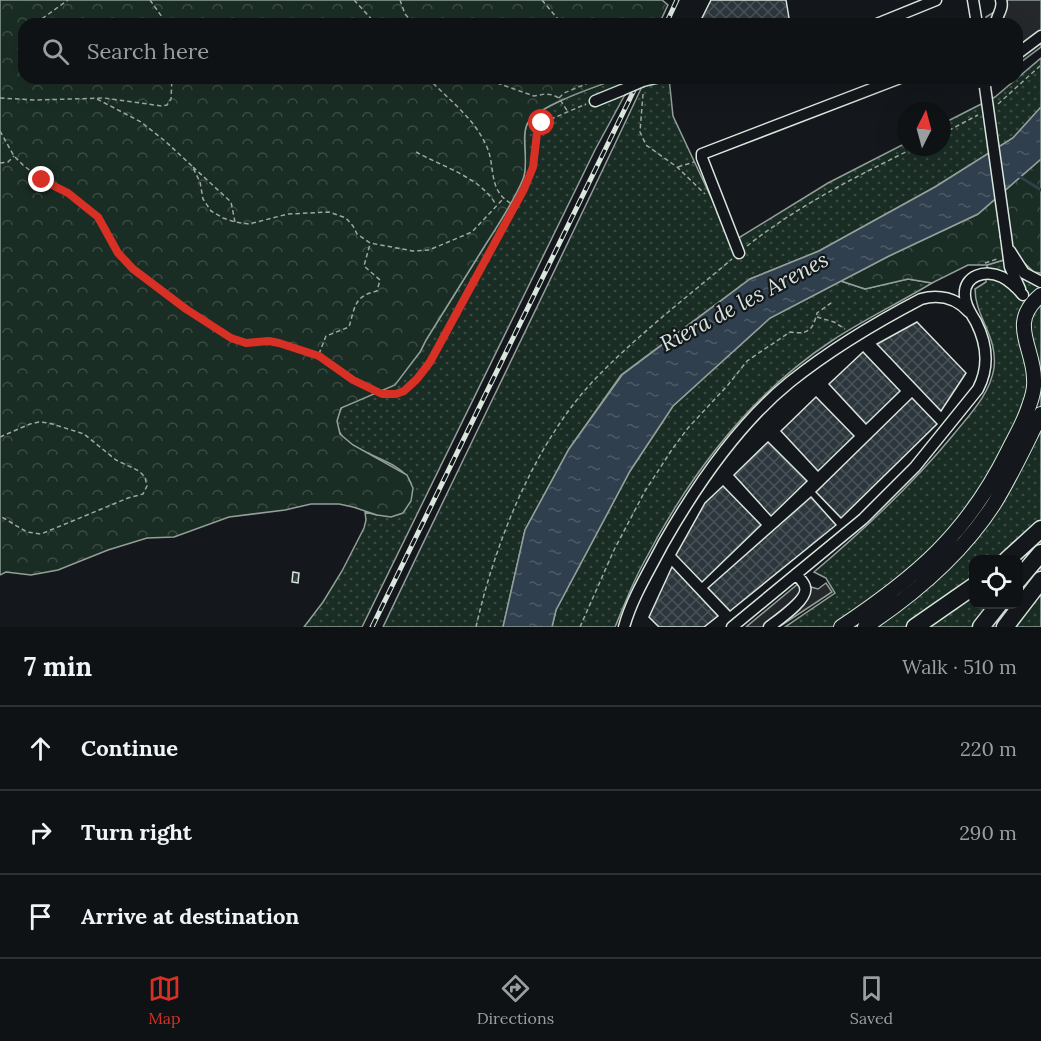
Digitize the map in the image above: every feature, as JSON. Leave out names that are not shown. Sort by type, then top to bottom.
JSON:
[{"type":"highway","points":[[1012,555],[1041,529]]},
{"type":"highway","points":[[1023,574],[1041,553]]},
{"type":"highway","points":[[1005,627],[1041,580]]},
{"type":"highway","points":[[915,627],[969,589]]},
{"type":"highway","points":[[981,627],[995,609]]},
{"type":"main road","points":[[841,627],[888,595],[928,562],[950,539],[980,500],[1005,458],[1030,405],[1035,379],[1024,332],[1027,313],[1041,295]]},
{"type":"main road","points":[[1027,348],[1041,367]]},
{"type":"main road","points":[[865,627],[926,582],[968,539],[1002,491],[1041,414]]},
{"type":"street","points":[[892,18],[934,0]]},
{"type":"street","points":[[972,0],[976,18]]},
{"type":"street","points":[[997,18],[1002,8],[1001,0]]},
{"type":"street","points":[[1023,50],[1041,36]]},
{"type":"street","points":[[595,101],[636,84]]},
{"type":"street","points":[[735,256],[703,158],[885,84]]},
{"type":"street","points":[[985,84],[1010,267],[1023,295],[1027,313]]},
{"type":"street","points":[[1007,242],[1024,273],[1041,282]]},
{"type":"street","points":[[732,627],[863,519],[915,467],[978,389],[984,375],[986,353],[982,336],[966,304],[964,292],[967,283],[974,276],[986,273],[1000,276],[1012,283],[1023,295]]},
{"type":"street","points":[[624,627],[647,575],[694,493],[722,454],[764,406],[788,384],[853,337],[928,297],[942,297],[956,301],[971,314]]},
{"type":"street","points":[[769,627],[802,599],[806,591],[805,585],[796,574]]},
{"type":"path","points":[[43,18],[68,0]]},
{"type":"path","points":[[150,0],[163,18]]},
{"type":"path","points":[[354,0],[370,18]]},
{"type":"path","points":[[400,0],[409,18]]},
{"type":"path","points":[[542,0],[557,18]]},
{"type":"path","points":[[0,98],[97,99],[156,106],[167,105],[171,99],[172,84]]},
{"type":"path","points":[[434,84],[468,118],[479,133],[487,146],[497,191],[502,200],[514,206]]},
{"type":"path","points":[[500,84],[534,96],[545,94],[559,98],[568,112]]},
{"type":"path","points":[[559,98],[564,93],[586,84]]},
{"type":"path","points":[[643,84],[640,132],[646,145],[677,167],[708,197]]},
{"type":"path","points":[[97,99],[141,122],[192,166],[231,202],[235,222]]},
{"type":"path","points":[[0,131],[14,156],[32,173],[91,209],[103,223],[125,262],[210,325],[240,341],[269,341],[319,356],[374,392],[388,395],[404,391],[430,362],[531,175],[539,127],[546,120],[595,101]]},
{"type":"path","points":[[416,152],[479,186],[491,195],[497,206]]},
{"type":"path","points":[[0,163],[8,162],[14,156]]},
{"type":"path","points":[[476,627],[490,573],[525,484],[553,435],[597,377],[631,345],[769,229],[842,184],[898,156]]},
{"type":"path","points":[[677,167],[703,158]]},
{"type":"path","points":[[192,166],[200,182],[203,199],[211,211],[223,218],[249,224],[288,214],[329,212],[346,218],[357,234],[370,243],[413,251],[429,250],[472,232],[502,200]]},
{"type":"path","points":[[983,264],[1002,255],[1007,242]]},
{"type":"path","points":[[319,356],[326,336],[349,327],[355,303],[365,293],[377,291],[380,285],[380,280],[364,266],[370,243]]},
{"type":"path","points":[[580,627],[604,570],[645,491],[683,435],[747,361],[790,332],[800,334],[809,330],[814,326],[817,313],[831,303]]},
{"type":"path","points":[[816,317],[834,322],[853,337]]},
{"type":"path","points":[[0,437],[30,424],[49,423],[84,434],[116,460],[139,471],[147,486],[143,494],[41,534],[27,532],[0,516]]},
{"type":"green space","points":[[0,0],[662,0],[668,5],[662,18],[18,18],[18,84],[603,84],[558,102],[529,121],[525,133],[525,172],[519,188],[420,352],[395,385],[341,408],[337,421],[340,434],[353,445],[407,475],[413,488],[411,501],[403,513],[391,517],[339,504],[311,504],[285,510],[229,517],[174,537],[147,538],[108,550],[58,570],[31,575],[6,572],[0,575]]},
{"type":"green space","points":[[1041,58],[1041,107],[1013,138],[935,187],[819,251],[750,279],[621,375],[569,449],[525,530],[503,627],[383,627],[643,84],[670,84],[673,116],[732,242],[828,183],[897,148],[897,156],[951,156],[951,119],[995,97],[1010,84],[1023,84],[1023,73]]},
{"type":"green space","points":[[603,84],[631,84],[595,150],[362,627],[304,627],[342,571],[364,528],[365,512],[377,515],[403,512],[411,493],[409,479],[399,469],[352,445],[341,435],[337,421],[342,407],[420,352],[519,188],[525,172],[525,133],[529,121],[546,108]]},
{"type":"green space","points":[[1041,159],[1041,273],[1034,272],[1017,256],[987,265],[968,265],[932,283],[908,279],[865,289],[841,281],[978,214]]},
{"type":"green space","points":[[1017,256],[1034,272],[1041,273],[1041,627],[785,627],[835,593],[826,578],[814,572],[905,489],[954,434],[984,395],[992,377],[994,357],[993,346],[979,309],[975,289],[986,282],[987,265]]},
{"type":"green space","points":[[908,279],[932,283],[845,332],[803,362],[774,386],[723,440],[680,500],[661,532],[635,579],[615,627],[552,627],[556,610],[630,471],[673,406],[770,318],[841,281],[865,289]]},
{"type":"shaded area","points":[[1001,0],[1041,0],[1041,47],[1023,60],[1023,18],[986,18],[996,11]]},
{"type":"shaded area","points":[[805,578],[811,587],[818,589],[826,583],[832,592],[779,627],[746,627]]},
{"type":"water","name":"Riera de les Arenes","points":[[1041,107],[1041,159],[978,214],[889,256],[770,318],[673,406],[630,471],[556,610],[552,627],[503,627],[525,530],[569,449],[622,375],[750,279],[819,251],[935,187],[1013,138]]},
{"type":"building","points":[[711,0],[786,0],[789,18],[702,18]]},
{"type":"building","points":[[917,322],[966,373],[941,411],[877,344]]},
{"type":"building","points":[[863,352],[900,391],[866,424],[829,384]]},
{"type":"building","points":[[816,397],[854,436],[818,471],[781,431]]},
{"type":"building","points":[[912,398],[937,424],[841,518],[816,492]]},
{"type":"building","points":[[768,442],[807,481],[771,516],[734,475]]},
{"type":"building","points":[[723,486],[761,525],[702,582],[676,555],[705,503]]},
{"type":"building","points":[[811,497],[836,525],[730,611],[708,588]]},
{"type":"building","points":[[672,567],[718,616],[704,627],[659,627],[649,617]]},
{"type":"building","points":[[293,572],[299,573],[298,583],[292,582]]},
{"type":"waterway","points":[[1017,175],[1041,190]]},
{"type":"railway","points":[[669,18],[677,0]]},
{"type":"railway","points":[[372,627],[637,84]]},
{"type":"route","points":[[42,180],[68,193],[91,209],[103,223],[125,262],[210,325],[231,338],[246,343],[269,341],[319,356],[365,387],[388,395],[404,391],[411,386],[430,362],[531,175],[537,133],[542,123]]}]
